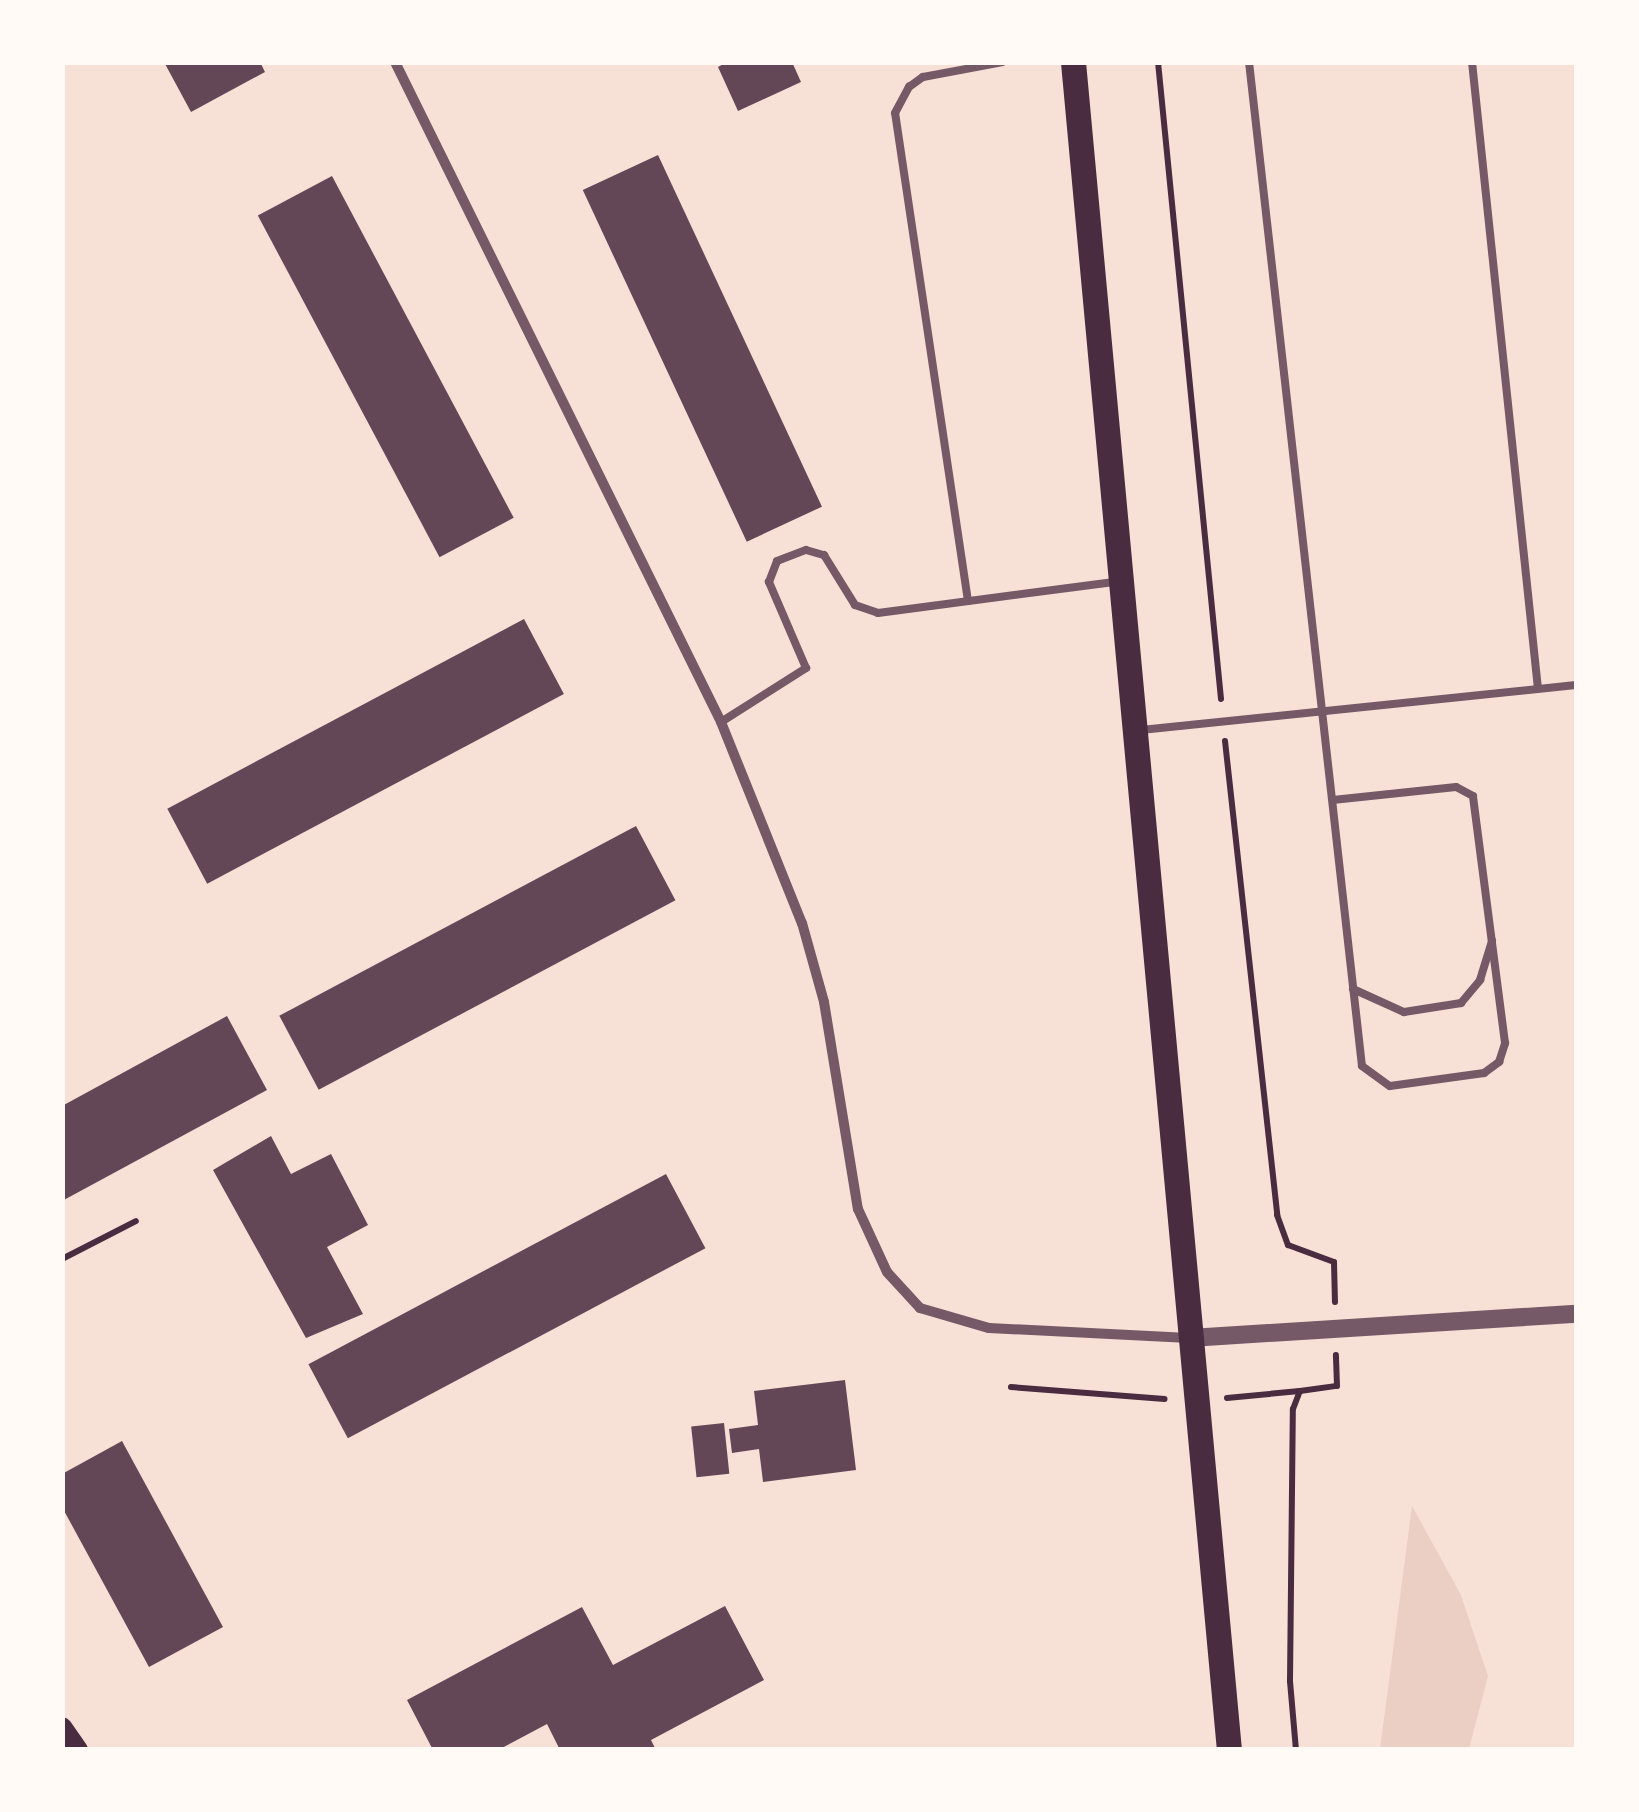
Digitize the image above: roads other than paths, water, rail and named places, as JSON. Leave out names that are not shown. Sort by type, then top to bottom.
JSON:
[{"type":"main road","points":[[1073,62],[1118,582],[1230,1750]]},
{"type":"main road","points":[[62,1727],[78,1750]]},
{"type":"street","points":[[396,62],[721,722],[802,923],[824,1002],[858,1210],[887,1272],[920,1308],[989,1328],[1190,1338],[1576,1314]]},
{"type":"lane","points":[[968,601],[895,113],[909,86],[924,77],[1003,62]]},
{"type":"lane","points":[[1249,62],[1325,710],[1333,800],[1362,1066],[1374,1079],[1390,1086],[1484,1073],[1498,1062],[1506,1043],[1473,796],[1456,787],[1333,800]]},
{"type":"lane","points":[[1472,62],[1538,689]]},
{"type":"lane","points":[[721,722],[806,668],[769,582],[778,561],[806,550],[824,555],[855,605],[878,613],[1118,582]]},
{"type":"lane","points":[[1132,730],[1576,685]]},
{"type":"lane","points":[[1354,989],[1404,1012],[1461,1004],[1480,980],[1494,934]]}]
